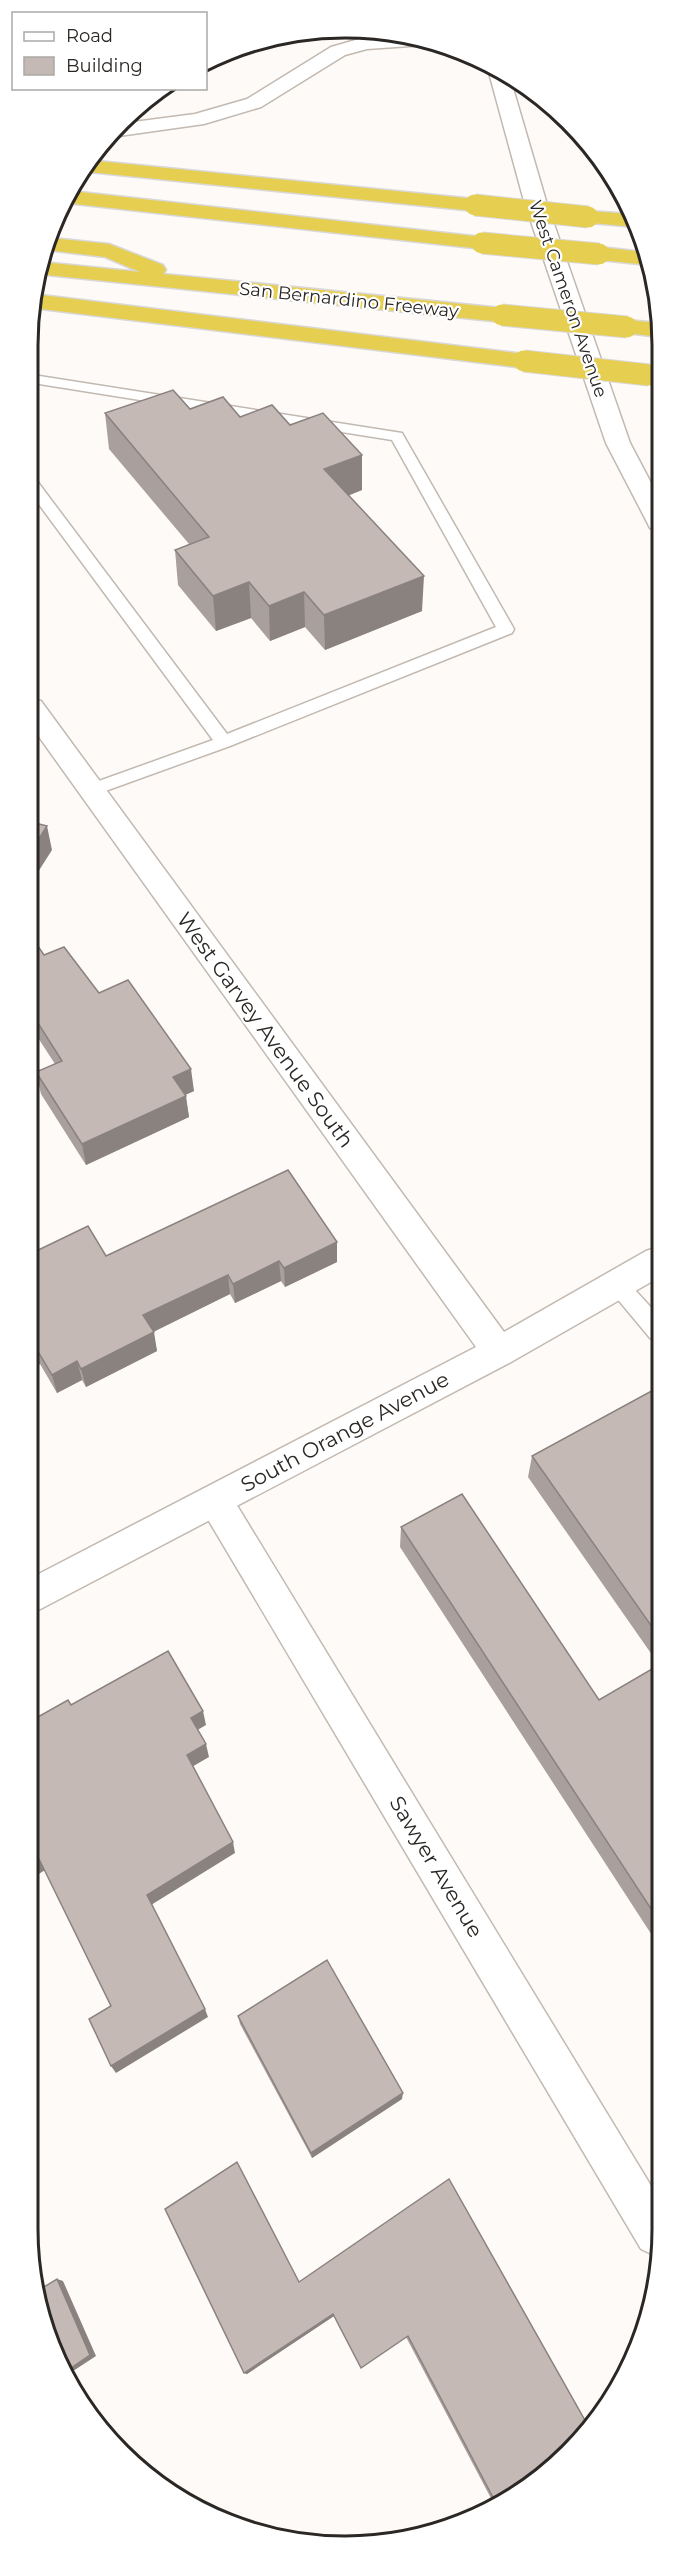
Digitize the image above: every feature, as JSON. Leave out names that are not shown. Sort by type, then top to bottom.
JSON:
[{"type":"highway","points":[[94,167],[625,220]]},
{"type":"highway","points":[[75,198],[639,258]]},
{"type":"highway","points":[[120,224],[219,215]]},
{"type":"highway","points":[[55,245],[109,251],[190,284]]},
{"type":"highway","name":"San Bernardino Freeway","points":[[47,269],[651,329]]},
{"type":"highway","points":[[40,302],[652,376]]},
{"type":"street","points":[[125,129],[197,120],[254,103],[338,51],[366,44],[395,42]]},
{"type":"street","name":"West Cameron Avenue","points":[[501,81],[535,201],[618,443],[652,509]]},
{"type":"street","name":"West Garvey Avenue South","points":[[38,716],[499,1352]]},
{"type":"street","name":"South Orange Avenue","points":[[38,1593],[499,1352],[652,1264]]},
{"type":"street","name":"Sawyer Avenue","points":[[215,1500],[652,2227]]},
{"type":"lane","points":[[38,380],[397,436],[506,629],[224,742],[91,790]]},
{"type":"lane","points":[[38,492],[224,742]]},
{"type":"lane","points":[[617,1284],[652,1324]]},
{"type":"building","points":[[173,390],[190,409],[223,397],[240,417],[272,405],[290,425],[323,413],[362,455],[324,469],[424,576],[324,615],[304,592],[269,606],[249,582],[213,596],[175,550],[209,537],[105,413]]},
{"type":"building","points":[[38,824],[47,826],[38,840]]},
{"type":"building","points":[[38,946],[44,955],[64,947],[99,993],[128,980],[191,1069],[173,1077],[186,1096],[82,1144],[38,1075],[38,1071],[62,1061],[38,1023]]},
{"type":"building","points":[[288,1170],[337,1242],[284,1268],[279,1261],[233,1284],[228,1275],[143,1315],[154,1332],[81,1369],[77,1361],[52,1375],[38,1352],[38,1250],[88,1226],[106,1256]]},
{"type":"building","points":[[652,1391],[652,1627],[532,1456]]},
{"type":"building","points":[[462,1494],[599,1700],[652,1669],[652,1910],[401,1527]]},
{"type":"building","points":[[168,1651],[203,1711],[191,1718],[206,1744],[187,1755],[233,1842],[147,1895],[205,2009],[111,2066],[89,2019],[111,2006],[38,1860],[38,1717],[68,1700],[71,1705]]},
{"type":"building","points":[[327,1960],[403,2093],[311,2153],[238,2016]]},
{"type":"building","points":[[237,2162],[299,2282],[449,2179],[584,2419],[562,2446],[547,2459],[515,2484],[493,2497],[408,2336],[361,2368],[333,2314],[244,2373],[165,2209]]},
{"type":"building","points":[[57,2279],[90,2355],[71,2368],[54,2327],[43,2288]]}]
